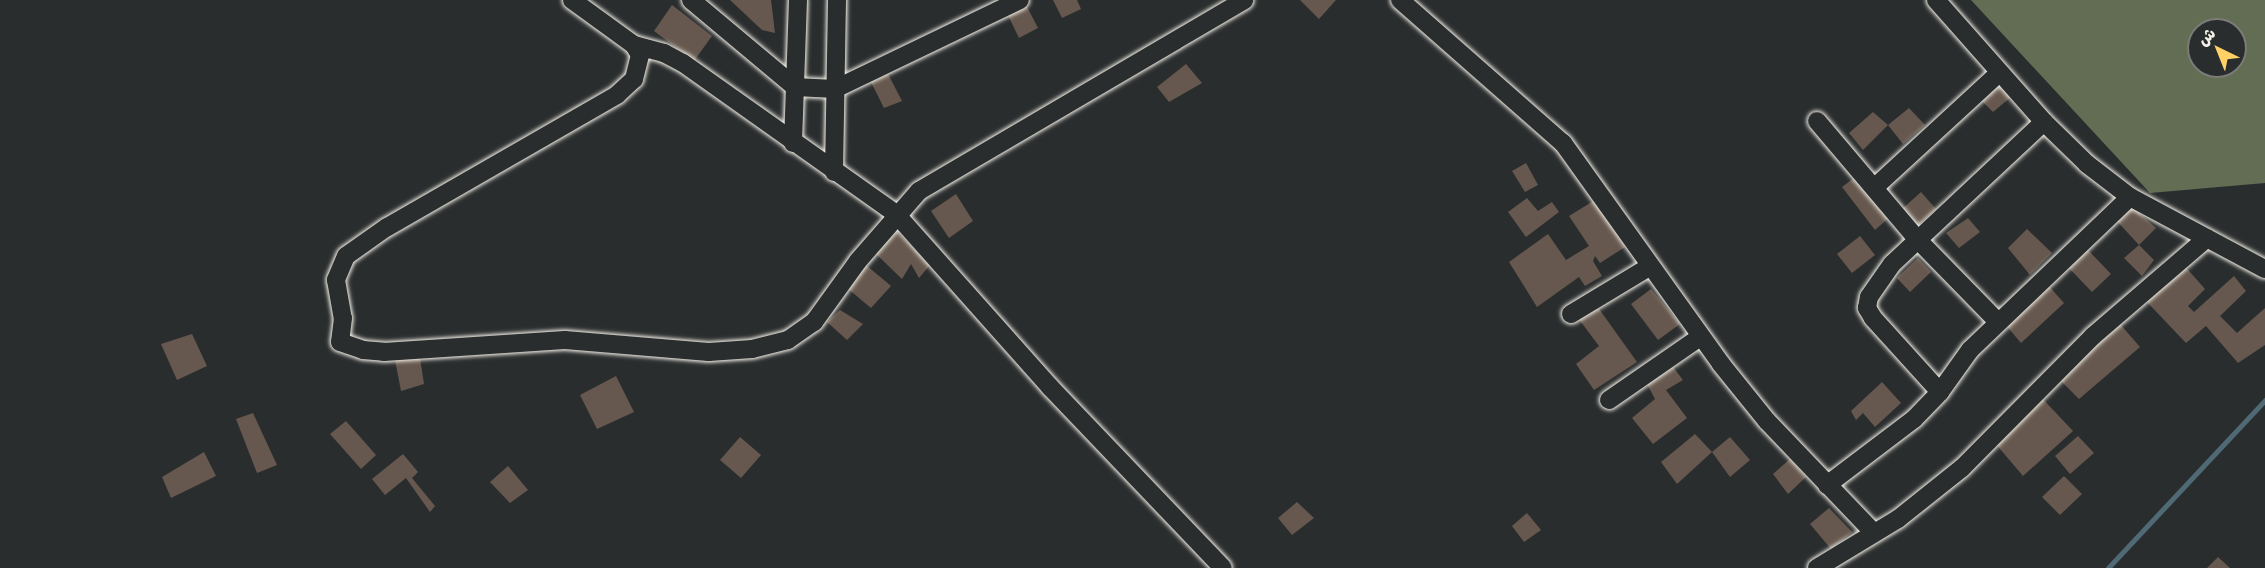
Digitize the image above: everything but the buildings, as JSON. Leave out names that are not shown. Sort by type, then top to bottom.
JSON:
[{"type":"street","points":[[572,0],[634,45],[664,53],[683,63],[896,214],[1050,387],[1223,568]]},
{"type":"street","points":[[691,0],[795,87],[835,89],[1020,0]]},
{"type":"street","points":[[793,143],[798,0]]},
{"type":"street","points":[[834,172],[837,0]]},
{"type":"street","points":[[634,45],[640,56],[639,68],[617,95],[387,227],[346,256],[336,280],[343,318],[340,342],[363,350],[384,352],[565,340],[709,352],[752,349],[788,340],[814,322],[896,214],[946,171],[1244,0]]},
{"type":"street","points":[[1400,0],[1563,142],[1700,337],[1767,421],[1874,533]]},
{"type":"street","points":[[1936,0],[2044,122],[2087,164],[2130,196],[2265,269]]},
{"type":"street","points":[[1874,188],[1999,73]]},
{"type":"street","points":[[1817,121],[1918,240],[1998,322]]},
{"type":"street","points":[[1941,392],[1867,308],[1876,284],[1918,240],[2044,122]]},
{"type":"street","points":[[1827,485],[1899,431],[1941,392],[1971,350],[1998,322],[2130,196]]},
{"type":"street","points":[[1817,568],[1874,533],[1962,468],[2093,336],[2207,238]]},
{"type":"street","points":[[1571,314],[1649,267]]},
{"type":"street","points":[[1609,400],[1700,337]]},
{"type":"green space","points":[[1971,0],[2265,0],[2265,183],[2150,193]]},
{"type":"waterway","points":[[2108,568],[2265,400]]}]
